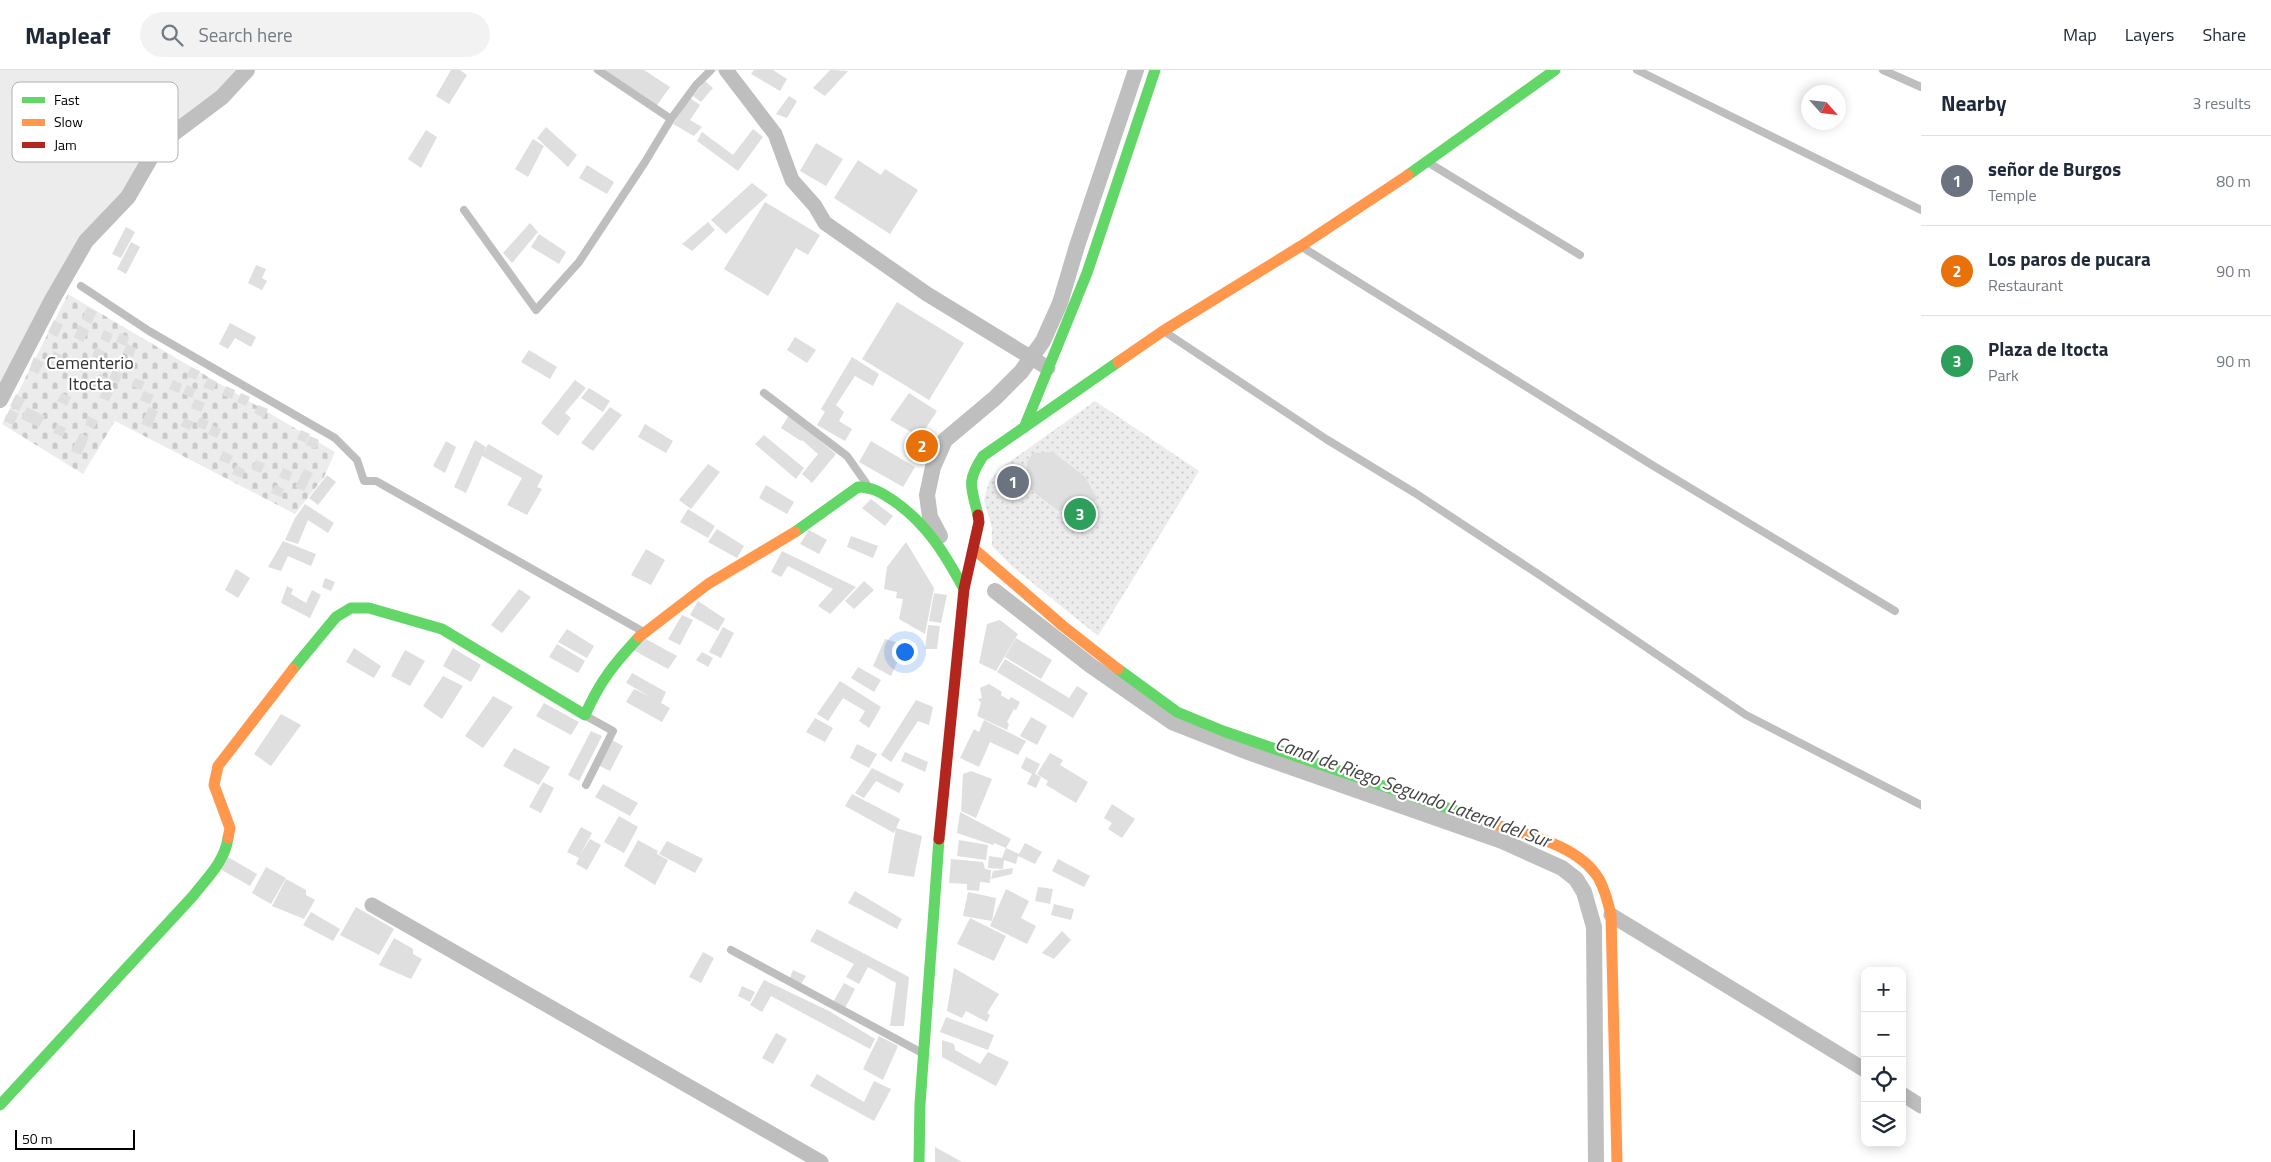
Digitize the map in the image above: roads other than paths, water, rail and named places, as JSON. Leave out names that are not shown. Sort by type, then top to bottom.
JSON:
[{"type":"street","points":[[726,70],[774,134],[792,180],[815,206],[825,223],[927,294],[1044,365]]},
{"type":"street","points":[[1024,428],[1044,365],[1087,272],[1155,70]]},
{"type":"street","points":[[919,1162],[920,1104],[926,1055],[935,874],[964,589],[979,522],[971,486],[972,473],[983,456],[1163,331],[1301,246],[1428,162],[1555,70]]},
{"type":"street","points":[[0,1105],[193,896],[217,866],[227,847],[230,828],[214,785],[218,766],[314,642],[336,617],[351,608],[369,608],[442,629],[585,715],[597,688],[610,669],[644,632],[708,584],[789,536],[858,487],[868,487],[903,508],[930,533],[952,566],[964,589]]},
{"type":"street","points":[[974,549],[1063,626],[1147,692],[1177,712],[1223,731],[1566,850],[1592,868],[1601,880],[1607,894],[1611,915],[1617,1162]]},
{"type":"street","points":[[372,905],[821,1162]]},
{"type":"street","points":[[1611,915],[1861,1068]]},
{"type":"street","points":[[1906,1097],[1921,1106]]},
{"type":"lane","points":[[598,70],[671,119]]},
{"type":"lane","points":[[464,210],[536,310],[579,262],[646,162],[671,119],[696,85],[711,70]]},
{"type":"lane","points":[[1637,70],[1921,210]]},
{"type":"lane","points":[[1883,70],[1921,87]]},
{"type":"lane","points":[[1428,162],[1580,255]]},
{"type":"lane","points":[[1301,246],[1644,460],[1895,611]]},
{"type":"lane","points":[[81,286],[149,331],[335,438],[357,460],[364,481],[376,481],[644,632]]},
{"type":"lane","points":[[1163,331],[1326,439],[1415,493],[1746,715],[1921,806]]},
{"type":"lane","points":[[764,393],[847,456],[868,487]]},
{"type":"lane","points":[[585,715],[613,731],[586,786]]},
{"type":"lane","points":[[731,950],[926,1055]]},
{"type":"waterway","points":[[178,130],[222,97],[247,70]]},
{"type":"waterway","name":"Canal de Riego Segundo Lateral del Sur","points":[[940,536],[930,517],[927,495],[933,467],[945,440],[995,398],[1021,372],[1043,341],[1060,303],[1077,246],[1136,70]]},
{"type":"waterway","points":[[0,400],[52,300],[86,241],[128,197],[148,162]]},
{"type":"waterway","name":"Canal de Riego Segundo Lateral del Sur","points":[[995,591],[1090,665],[1172,722],[1248,752],[1502,841],[1562,868],[1576,879],[1584,892],[1594,927],[1596,1162]]},
{"type":"place","name":"Los paros de pucara","points":[[922,446]]},
{"type":"place","name":"señor de Burgos","points":[[1013,482]]},
{"type":"place","name":"Plaza de Itocta","points":[[1080,514]]},
{"type":"park label","name":"Cementerio Itocta","points":[[90,372]]}]
